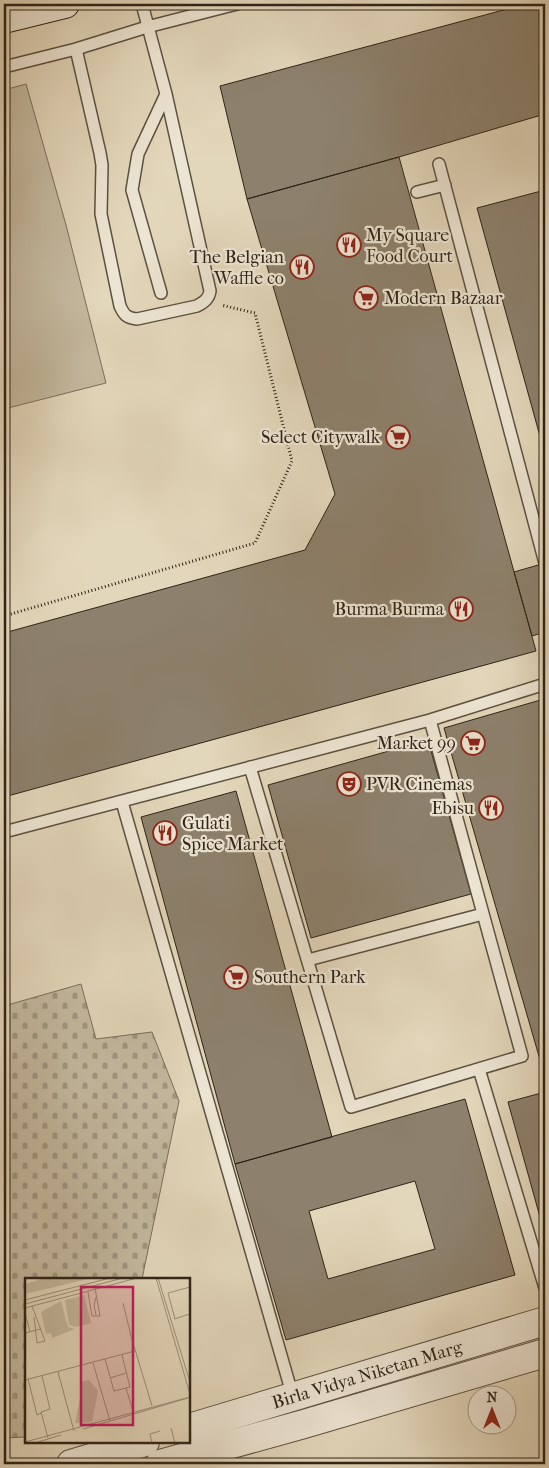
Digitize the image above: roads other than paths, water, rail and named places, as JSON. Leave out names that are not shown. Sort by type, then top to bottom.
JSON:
[{"type":"street","points":[[4,19],[65,4]]},
{"type":"street","name":"Birla Vidya Niketan Marg","points":[[190,1428],[545,1321]]},
{"type":"street","points":[[160,1464],[545,1353]]},
{"type":"street","points":[[293,1397],[304,1424]]},
{"type":"street","points":[[71,1464],[142,1443]]},
{"type":"lane","points":[[76,49],[100,153],[102,165],[101,214],[123,314],[128,318],[137,319],[197,306],[205,301],[209,296],[210,290],[166,94],[142,4]]},
{"type":"lane","points":[[4,67],[76,49],[147,26],[237,4]]},
{"type":"lane","points":[[161,293],[132,190],[138,154],[166,94]]},
{"type":"lane","points":[[440,164],[545,563]]},
{"type":"lane","points":[[416,192],[445,184]]},
{"type":"lane","points":[[4,832],[430,720],[545,684]]},
{"type":"lane","points":[[250,766],[351,1107],[522,1056],[430,720]]},
{"type":"lane","points":[[122,802],[293,1397]]},
{"type":"lane","points":[[308,960],[483,914]]},
{"type":"lane","points":[[479,1068],[545,1288]]},
{"type":"place","name":"My Square Food Court","points":[[349,245]]},
{"type":"place","name":"The Belgian Waffle co","points":[[302,267]]},
{"type":"place","name":"Modern Bazaar","points":[[366,298]]},
{"type":"place","name":"Select Citywalk","points":[[398,437]]},
{"type":"place","name":"Burma Burma","points":[[461,609]]},
{"type":"place","name":"Market 99","points":[[473,743]]},
{"type":"place","name":"PVR Cinemas","points":[[349,784]]},
{"type":"place","name":"Ebisu","points":[[491,808]]},
{"type":"place","name":"Gulati Spice Market","points":[[165,833]]},
{"type":"place","name":"Southern Park","points":[[236,977]]}]
